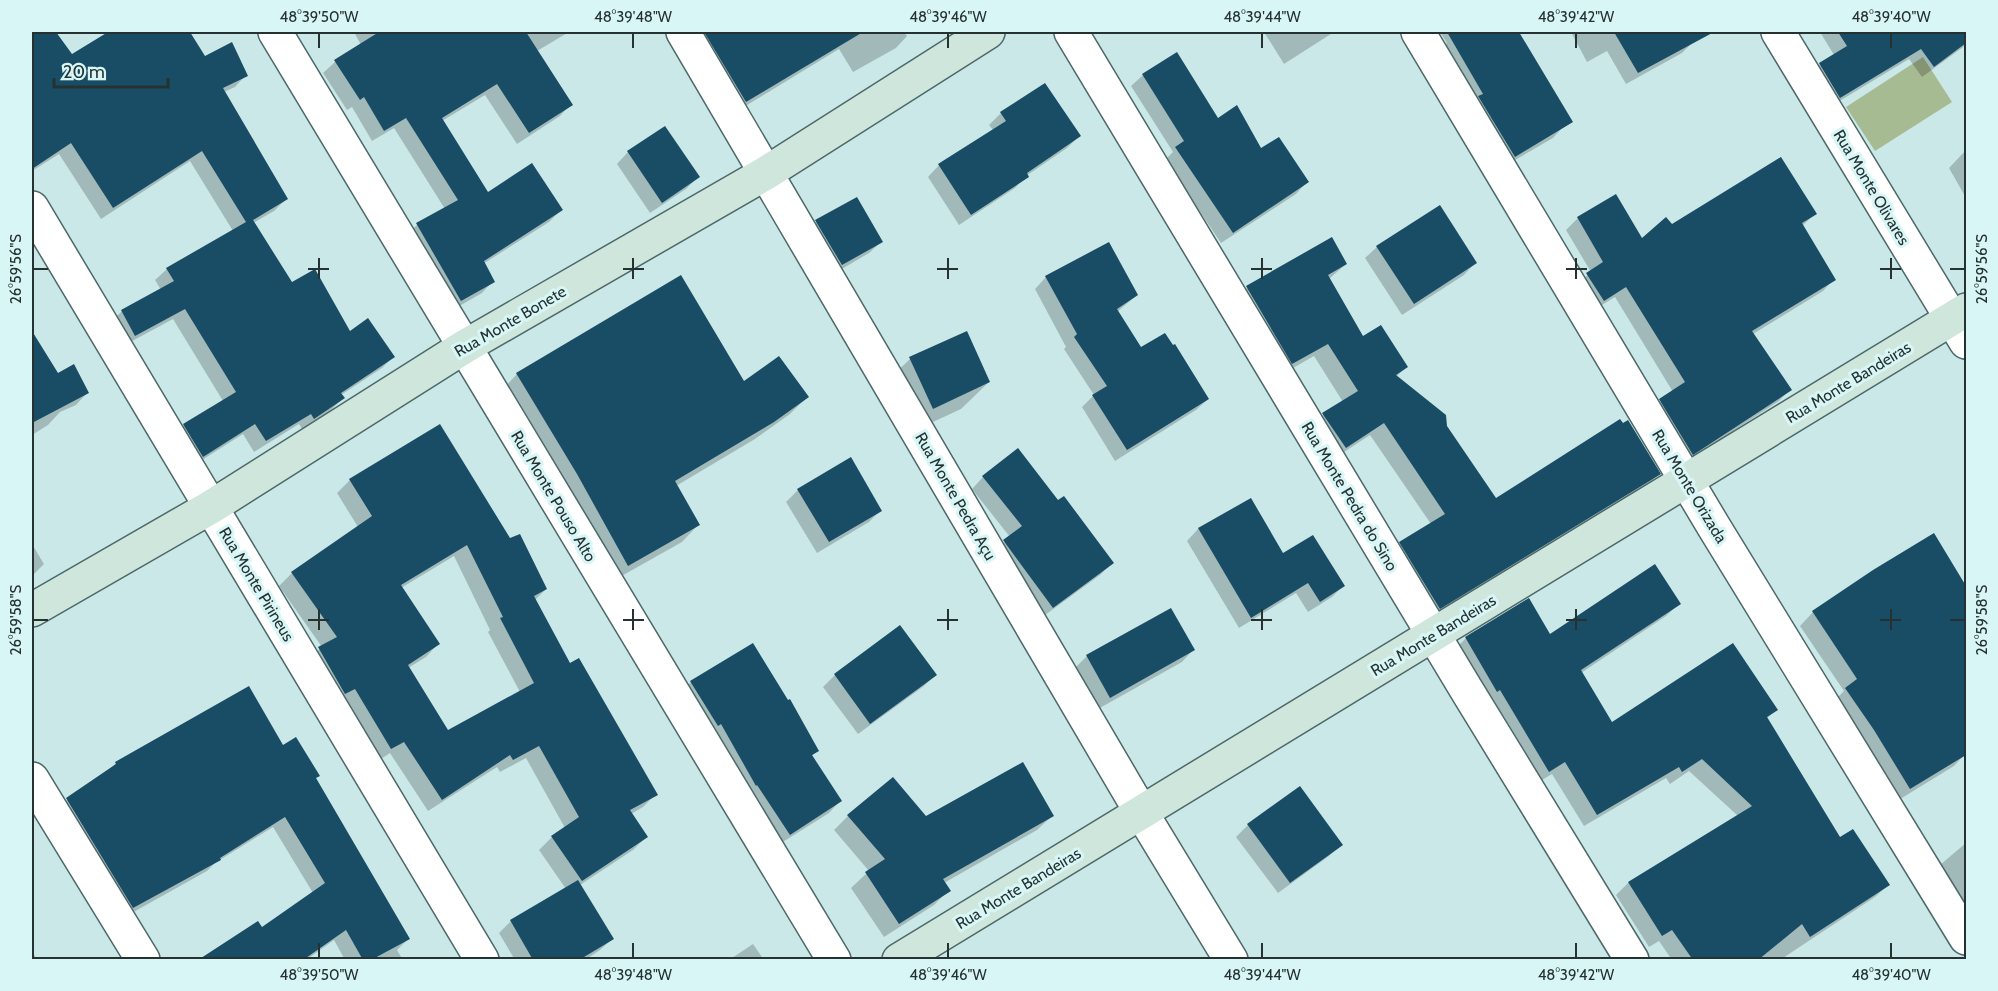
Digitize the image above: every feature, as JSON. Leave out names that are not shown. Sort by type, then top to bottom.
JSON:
[{"type":"main road","name":"Rua Monte Bonete","points":[[32,610],[211,507],[464,347],[766,173],[988,32]]},
{"type":"main road","name":"Rua Monte Bandeiras","points":[[899,960],[1686,481],[1962,324]]},
{"type":"street","name":"Rua Monte Pouso Alto","points":[[275,32],[834,960]]},
{"type":"street","name":"Rua Monte Pedra Açu","points":[[683,32],[1231,960]]},
{"type":"street","name":"Rua Monte Pedra do Sino","points":[[1071,32],[1632,960]]},
{"type":"street","name":"Rua Monte Orizada","points":[[1418,32],[1686,481],[1966,938]]},
{"type":"street","name":"Rua Monte Olivares","points":[[1778,32],[1962,324]]},
{"type":"street","name":"Rua Monte Pirineus","points":[[32,208],[482,960]]},
{"type":"street","points":[[32,779],[143,960]]},
{"type":"green space","points":[[1923,57],[1952,102],[1875,151],[1846,107]]},
{"type":"building","points":[[32,32],[56,32],[72,54],[108,32],[190,32],[205,56],[232,42],[248,76],[223,88],[288,199],[253,220],[292,282],[315,269],[350,331],[368,318],[395,357],[341,393],[345,398],[314,419],[311,414],[266,441],[255,424],[203,457],[183,424],[236,392],[185,309],[135,336],[121,310],[174,281],[166,268],[246,222],[202,151],[113,208],[71,143],[32,169]]},
{"type":"building","points":[[379,32],[526,32],[573,105],[529,133],[497,84],[442,118],[488,192],[532,163],[563,210],[484,261],[495,282],[461,301],[416,223],[458,200],[406,118],[384,131],[364,97],[360,100],[334,60]]},
{"type":"building","points":[[704,32],[863,32],[746,102]]},
{"type":"building","points":[[1447,32],[1519,32],[1573,122],[1515,157],[1478,96],[1483,94]]},
{"type":"building","points":[[1614,32],[1714,32],[1638,73]]},
{"type":"building","points":[[1838,32],[1966,32],[1966,43],[1934,67],[1921,49],[1840,98],[1819,63],[1847,46]]},
{"type":"building","points":[[1177,52],[1218,118],[1237,105],[1261,148],[1279,137],[1309,182],[1233,233],[1175,147],[1184,141],[1142,74]]},
{"type":"building","points":[[1045,83],[1081,136],[1027,173],[1029,177],[971,215],[938,164],[1006,121],[1000,112]]},
{"type":"building","points":[[665,126],[700,177],[662,203],[627,151]]},
{"type":"building","points":[[1781,157],[1817,214],[1802,223],[1836,280],[1752,331],[1792,390],[1693,455],[1659,399],[1685,382],[1626,287],[1604,301],[1586,273],[1603,262],[1577,217],[1616,194],[1642,238],[1666,217],[1672,224]]},
{"type":"building","points":[[857,197],[883,242],[842,265],[815,220]]},
{"type":"building","points":[[1440,205],[1477,263],[1414,304],[1376,246]]},
{"type":"building","points":[[1332,237],[1347,264],[1328,275],[1363,336],[1381,325],[1408,367],[1396,375],[1446,415],[1447,426],[1496,498],[1620,419],[1623,423],[1628,420],[1661,474],[1440,609],[1399,542],[1445,514],[1384,423],[1346,448],[1322,413],[1358,391],[1328,344],[1292,364],[1246,286]]},
{"type":"building","points":[[1109,242],[1138,295],[1117,309],[1141,347],[1165,333],[1173,345],[1175,344],[1209,399],[1127,450],[1092,395],[1107,386],[1074,337],[1077,334],[1045,276]]},
{"type":"building","points":[[681,275],[744,381],[779,356],[809,397],[774,422],[675,481],[700,525],[628,566],[577,474],[516,373]]},
{"type":"building","points":[[32,331],[58,373],[74,364],[89,393],[32,423]]},
{"type":"building","points":[[967,331],[990,382],[933,409],[909,357]]},
{"type":"building","points":[[440,424],[510,538],[520,534],[547,589],[534,596],[570,663],[579,658],[658,795],[630,810],[648,837],[582,881],[551,836],[579,817],[539,746],[513,760],[510,755],[442,800],[404,742],[391,749],[355,689],[345,694],[318,647],[337,637],[291,572],[372,516],[349,479]],"holes":[[[467,545],[503,617],[500,618],[534,683],[448,730],[408,665],[440,644],[401,585]]]},
{"type":"building","points":[[1018,448],[1058,500],[1064,496],[1114,563],[1053,608],[1003,540],[1022,526],[982,476]]},
{"type":"building","points":[[851,457],[882,511],[829,542],[797,489]]},
{"type":"building","points":[[1251,498],[1283,553],[1313,535],[1345,586],[1320,602],[1308,583],[1251,618],[1198,528]]},
{"type":"building","points":[[1934,533],[1966,586],[1966,755],[1910,789],[1845,688],[1857,679],[1812,611]]},
{"type":"building","points":[[1655,564],[1681,604],[1581,670],[1612,722],[1733,643],[1778,710],[1767,717],[1840,837],[1853,829],[1890,885],[1810,937],[1802,924],[1758,960],[1693,960],[1672,930],[1662,936],[1628,882],[1752,806],[1702,759],[1682,772],[1679,767],[1597,815],[1565,762],[1549,772],[1500,690],[1497,692],[1465,637],[1529,598],[1550,634]]},
{"type":"building","points":[[1171,608],[1195,650],[1110,698],[1086,655]]},
{"type":"building","points":[[900,625],[937,675],[870,724],[834,674]]},
{"type":"building","points":[[753,643],[788,700],[790,699],[819,751],[812,755],[842,801],[790,835],[756,786],[721,724],[718,726],[690,681]]},
{"type":"building","points":[[249,686],[283,745],[296,737],[320,776],[316,778],[410,939],[371,960],[363,960],[346,930],[303,960],[198,960],[258,921],[262,927],[325,883],[285,817],[220,858],[221,860],[133,908],[66,798],[116,764],[115,762]]},
{"type":"building","points":[[1023,762],[1054,816],[943,879],[951,891],[899,924],[865,872],[885,859],[847,815],[893,777],[926,816]]},
{"type":"building","points":[[1300,786],[1343,845],[1290,883],[1247,824]]},
{"type":"building","points":[[578,880],[614,939],[579,960],[533,960],[510,920]]}]
